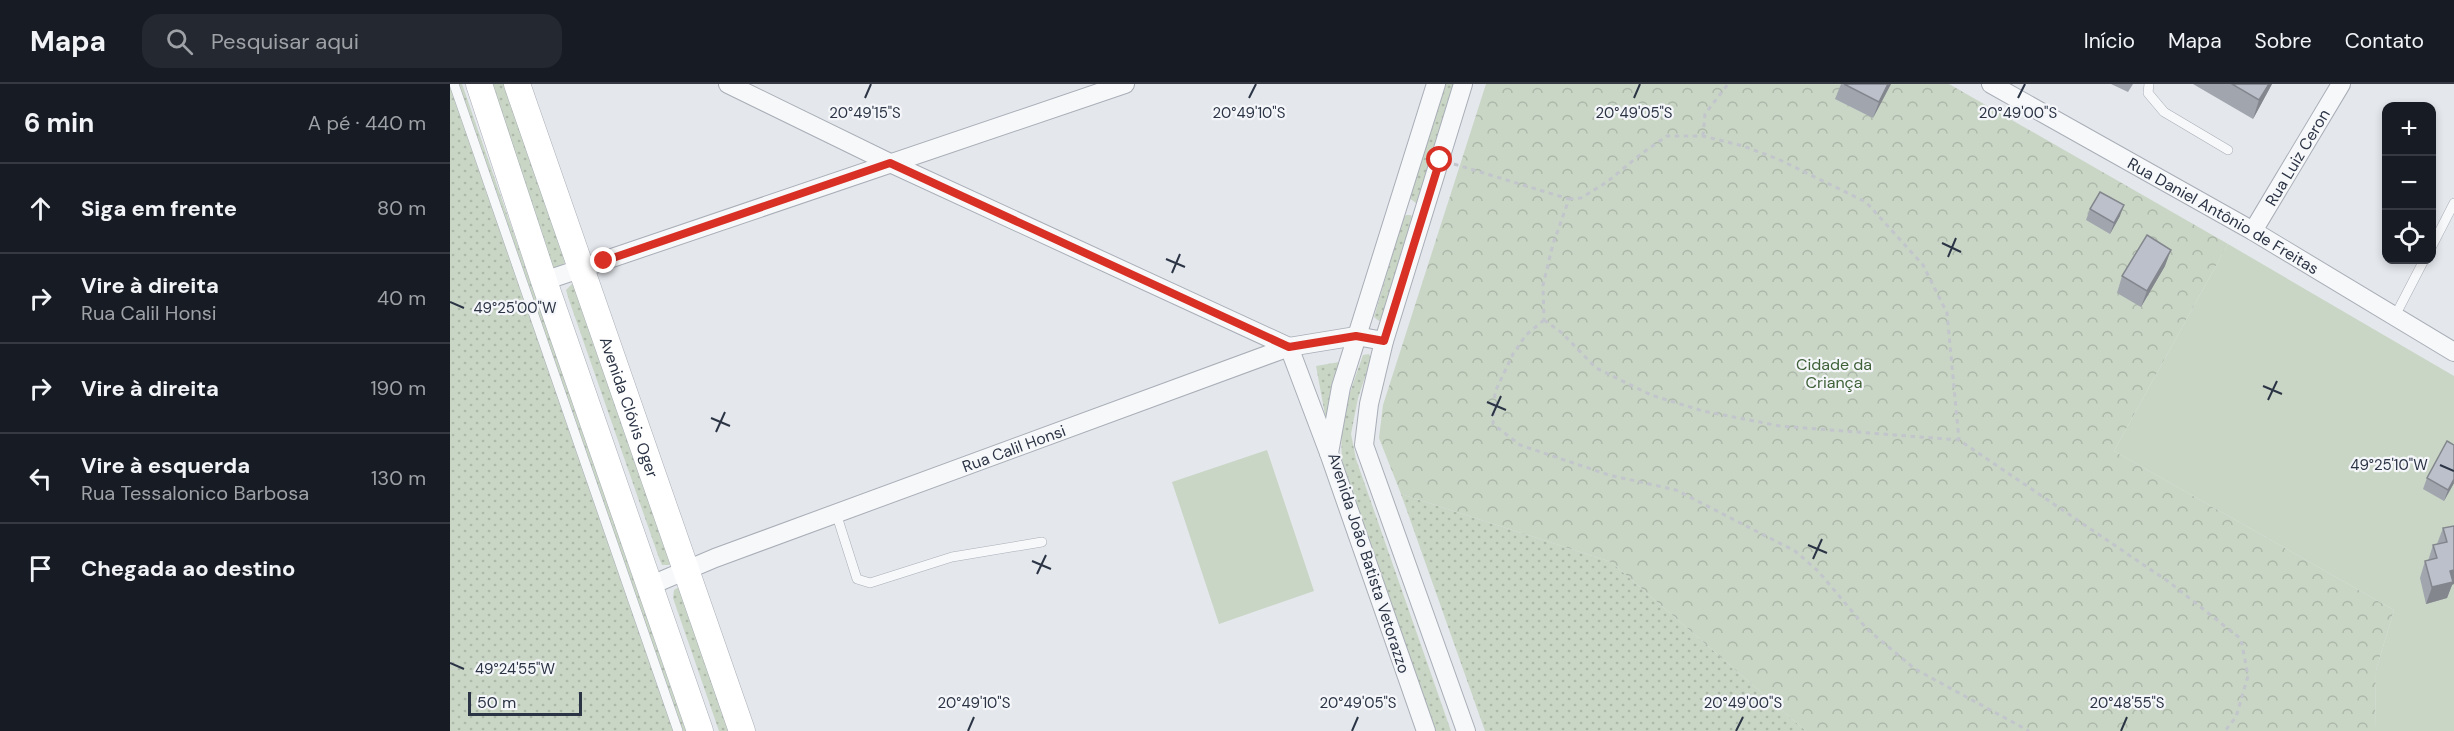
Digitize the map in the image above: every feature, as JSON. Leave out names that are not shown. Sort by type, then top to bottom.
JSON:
[{"type":"main road","points":[[479,84],[544,281],[700,731]]},
{"type":"main road","name":"Avenida Clóvis Oger","points":[[517,84],[742,731]]},
{"type":"street","points":[[728,84],[890,163],[1289,347],[1329,453]]},
{"type":"street","points":[[544,281],[1125,84]]},
{"type":"street","name":"Avenida João Batista Vetorazzo","points":[[1426,731],[1329,453],[1341,387],[1436,84]]},
{"type":"street","name":"Avenida João Batista Vetorazzo","points":[[1463,84],[1384,341],[1369,404],[1364,445],[1466,731]]},
{"type":"street","name":"Rua Daniel Antônio de Freitas","points":[[1991,84],[2253,231],[2454,352]]},
{"type":"street","name":"Rua Luiz Ceron","points":[[2253,231],[2342,84]]},
{"type":"street","points":[[1399,205],[1425,212]]},
{"type":"street","name":"Rua Calil Honsi","points":[[649,586],[715,558],[1289,347],[1356,336],[1384,341]]},
{"type":"lane","points":[[454,84],[678,731]]},
{"type":"lane","points":[[2149,84],[2148,93],[2164,112],[2228,150]]},
{"type":"lane","points":[[2436,238],[2454,203]]},
{"type":"lane","points":[[2395,316],[2422,264]]},
{"type":"lane","points":[[836,513],[857,579],[862,582],[870,583],[952,557],[1042,542]]},
{"type":"path","points":[[1703,136],[1705,114],[1728,84]]},
{"type":"path","points":[[1440,160],[1569,200],[1581,198],[1607,182],[1667,136],[1703,136],[1743,146],[1778,159],[1866,202],[1923,266],[1947,314],[1959,440]]},
{"type":"path","points":[[1544,320],[1543,285],[1552,244],[1569,200]]},
{"type":"path","points":[[1544,320],[1562,333],[1596,368],[1651,395],[1703,411],[1780,426],[1959,440],[2169,582],[2241,639],[2248,676],[2236,717],[2225,731]]},
{"type":"path","points":[[1544,320],[1526,335],[1495,392],[1493,424],[1521,445],[1609,475],[1676,490],[1795,550],[1818,571],[1867,629],[1915,669],[2029,731]]},
{"type":"green space","points":[[450,84],[462,84],[686,731],[450,731]]},
{"type":"green space","points":[[489,84],[505,84],[566,261],[559,269],[551,267]]},
{"type":"green space","points":[[1445,84],[1457,84],[1420,202],[1416,203],[1409,198]]},
{"type":"green space","name":"Cidade da Criança","points":[[1486,84],[1949,84],[2228,244],[2114,451],[2394,610],[2376,670],[2375,731],[1806,731],[1611,562],[1401,494],[1379,438],[1383,405]]},
{"type":"green space","points":[[1406,215],[1411,215],[1414,220],[1384,320],[1379,321],[1374,317]]},
{"type":"green space","points":[[2228,244],[2454,376],[2454,731],[2375,731],[2376,670],[2394,610],[2114,451]]},
{"type":"green space","points":[[572,284],[580,285],[674,561],[669,565],[662,565],[659,558],[569,300],[566,290]]},
{"type":"green space","points":[[1369,354],[1371,359],[1358,398],[1351,434],[1356,459],[1451,731],[1434,731],[1344,474],[1341,441],[1345,413],[1363,355]]},
{"type":"green space","points":[[1345,361],[1328,431],[1316,366]]},
{"type":"green space","points":[[1267,450],[1314,591],[1219,624],[1172,482]]},
{"type":"green space","points":[[1401,494],[1611,562],[1806,731],[1485,731]]},
{"type":"green space","points":[[679,587],[736,731],[719,731],[673,598],[674,590]]},
{"type":"building","points":[[1844,84],[1888,84],[1879,102]]},
{"type":"building","points":[[2232,84],[2269,84],[2259,100]]},
{"type":"building","points":[[2100,192],[2124,205],[2114,223],[2090,209]]},
{"type":"building","points":[[2147,235],[2171,250],[2147,291],[2122,276]]},
{"type":"building","points":[[2447,441],[2454,445],[2454,479],[2448,490],[2427,478]]},
{"type":"building","points":[[2454,526],[2454,570],[2450,571],[2453,582],[2432,587],[2425,561],[2437,558],[2433,545],[2447,542],[2443,528]]},
{"type":"route","points":[[604,261],[890,163],[1289,347],[1356,336],[1384,341],[1440,160]]}]
